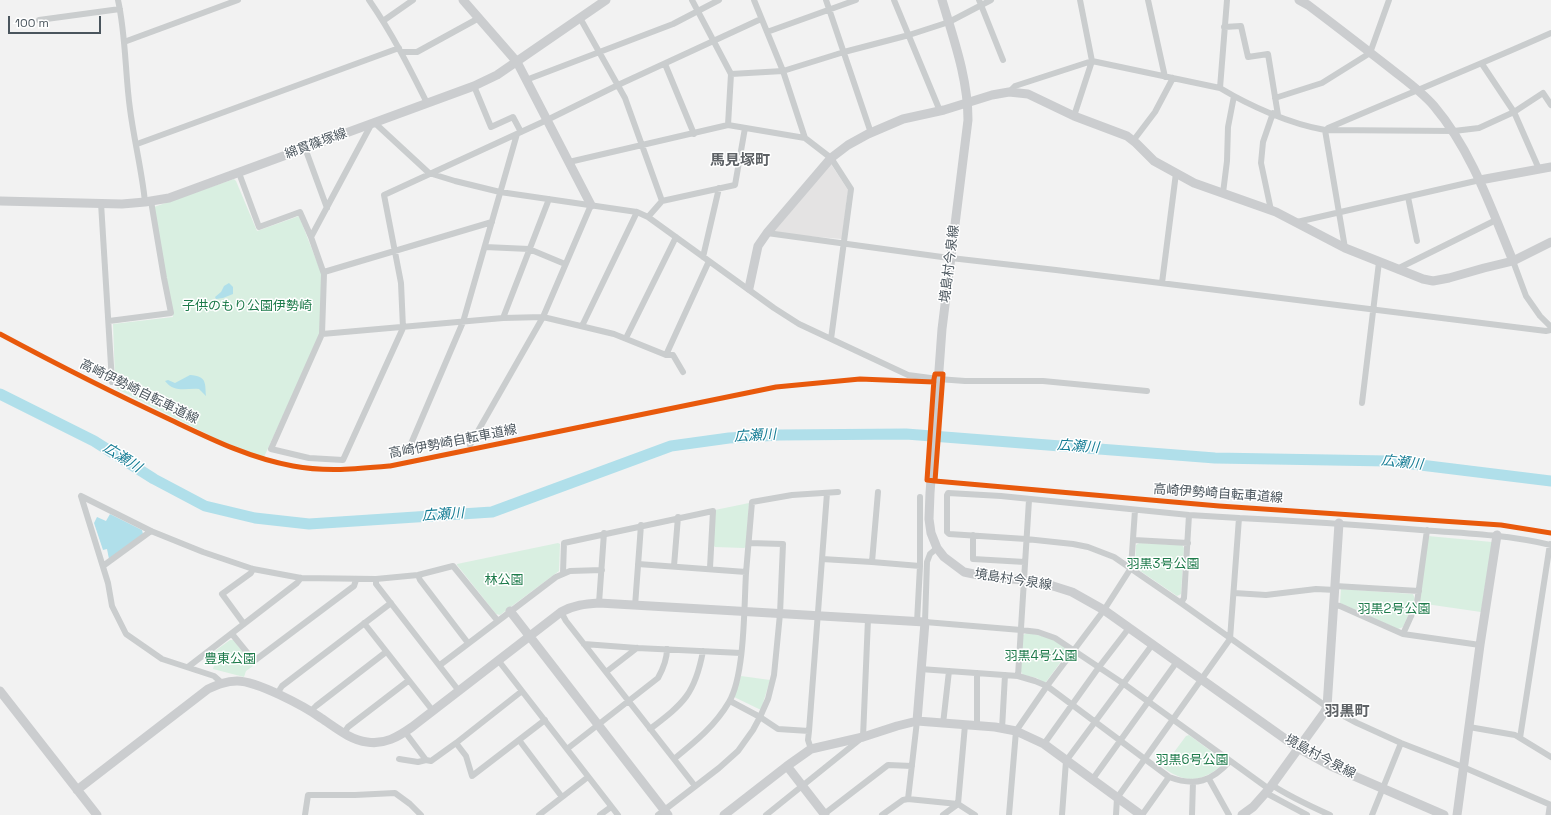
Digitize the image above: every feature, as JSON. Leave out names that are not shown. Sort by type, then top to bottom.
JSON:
[{"type":"street","points":[[109,321],[172,313],[130,109],[124,42],[118,0]]},
{"type":"street","points":[[124,42],[238,0]]},
{"type":"street","points":[[369,0],[400,50],[427,103]]},
{"type":"street","points":[[383,21],[413,0]]},
{"type":"street","points":[[463,0],[517,62],[591,205]]},
{"type":"street","name":"綿貫篠塚線","points":[[0,202],[148,202],[169,198],[474,86],[497,75],[517,62],[606,0]]},
{"type":"street","points":[[692,0],[731,74],[728,125]]},
{"type":"street","points":[[526,80],[673,24],[719,0]]},
{"type":"street","points":[[754,0],[783,71],[805,138]]},
{"type":"street","points":[[826,0],[871,133]]},
{"type":"street","points":[[767,32],[856,0]]},
{"type":"street","points":[[894,0],[940,111]]},
{"type":"street","name":"境島村今泉線","points":[[942,0],[960,60],[968,102],[968,120],[950,258],[938,382],[931,479],[930,526],[932,538],[937,548],[949,562],[964,572],[988,577],[1024,580],[1072,592],[1104,610],[1176,663],[1298,748],[1331,766],[1383,789],[1426,811],[1444,815]]},
{"type":"street","points":[[731,74],[783,71],[949,22],[980,2],[991,0]]},
{"type":"street","points":[[1074,116],[1092,61],[1080,0]]},
{"type":"street","points":[[1148,0],[1165,77]]},
{"type":"street","points":[[1220,88],[1227,0]]},
{"type":"street","points":[[1299,0],[1308,5],[1416,89],[1433,104],[1454,131],[1480,180],[1514,261],[1526,296],[1551,327]]},
{"type":"street","points":[[1275,98],[1322,83],[1370,53],[1389,0]]},
{"type":"street","points":[[980,2],[1003,60]]},
{"type":"street","points":[[40,20],[120,10]]},
{"type":"street","points":[[137,144],[400,50],[417,52],[479,18]]},
{"type":"street","points":[[580,18],[625,98],[662,201]]},
{"type":"street","points":[[239,173],[259,227],[300,212],[324,272],[322,334],[271,449],[309,458],[343,460],[403,328],[401,283],[384,195],[761,19]]},
{"type":"street","points":[[1224,27],[1241,26],[1248,57],[1268,54],[1275,98],[1275,114],[1263,142],[1262,163],[1271,210]]},
{"type":"street","points":[[1325,130],[1416,89],[1482,64],[1551,33]]},
{"type":"street","points":[[1009,92],[1015,86],[1092,61],[1220,88],[1234,96],[1275,114],[1313,128],[1325,130],[1454,131],[1478,128],[1514,112],[1543,93],[1551,105]]},
{"type":"street","points":[[665,64],[694,134]]},
{"type":"street","points":[[1482,64],[1514,112],[1539,169]]},
{"type":"street","points":[[1133,141],[1154,112],[1174,78]]},
{"type":"street","points":[[410,446],[464,322],[500,192],[519,133],[513,117],[491,127],[474,86]]},
{"type":"street","points":[[749,288],[758,246],[767,233],[831,158],[848,145],[903,119],[940,111],[992,95],[1009,92],[1028,94],[1074,116],[1127,136],[1154,161],[1194,183],[1271,210],[1297,222],[1345,248],[1423,279],[1434,281],[1514,261],[1551,242]]},
{"type":"street","points":[[1223,193],[1227,161],[1228,127],[1234,96]]},
{"type":"street","points":[[311,238],[372,123],[377,125],[429,173],[455,182],[500,192],[637,212],[648,217],[749,288],[774,308],[799,324],[908,375],[938,382],[1043,381],[1147,391]]},
{"type":"street","points":[[569,162],[728,125],[805,138],[831,158],[851,190],[831,339]]},
{"type":"street","points":[[648,217],[662,201],[734,185],[746,128]]},
{"type":"street","points":[[1325,130],[1345,248]]},
{"type":"street","points":[[305,148],[327,208]]},
{"type":"street","points":[[1297,222],[1480,180],[1551,167]]},
{"type":"street","points":[[1162,283],[1176,173]]},
{"type":"street","points":[[703,256],[719,188]]},
{"type":"street","points":[[1408,197],[1417,241]]},
{"type":"street","points":[[503,318],[549,198]]},
{"type":"street","points":[[101,203],[112,382]]},
{"type":"street","points":[[470,445],[543,317],[591,205]]},
{"type":"street","points":[[582,326],[637,212]]},
{"type":"street","points":[[1397,269],[1496,220]]},
{"type":"street","points":[[324,272],[492,222]]},
{"type":"street","points":[[767,233],[950,258],[1546,331],[1551,330]]},
{"type":"street","points":[[626,338],[676,237]]},
{"type":"street","points":[[485,247],[529,249],[565,264]]},
{"type":"street","points":[[666,355],[709,261]]},
{"type":"street","points":[[1362,403],[1379,262]]},
{"type":"street","points":[[322,334],[503,318],[543,317],[626,338],[666,355],[673,354],[683,372]]},
{"type":"street","points":[[674,759],[699,739],[713,725],[730,701],[736,685],[741,653],[752,502],[792,495],[838,492]]},
{"type":"street","points":[[872,562],[878,492]]},
{"type":"street","points":[[811,750],[808,740],[826,493]]},
{"type":"street","points":[[1520,738],[1551,544],[1497,535],[1339,523],[1189,515],[948,493],[947,495],[948,533],[1026,539],[1088,547],[1114,557],[1132,568],[1327,707],[1401,743],[1463,767],[1551,806],[1550,815]]},
{"type":"street","points":[[222,683],[214,676],[162,659],[126,634],[112,606],[108,583],[81,496],[151,531],[203,552],[253,569],[301,578],[376,580],[418,575],[453,566],[497,620]]},
{"type":"street","points":[[908,799],[917,721],[920,669],[920,497]]},
{"type":"street","points":[[1018,676],[1029,500]]},
{"type":"street","points":[[1009,815],[1016,732],[1047,686],[1104,610],[1132,568],[1135,510]]},
{"type":"street","points":[[563,573],[564,543],[678,517],[712,511],[710,568]]},
{"type":"street","points":[[1181,603],[1184,598],[1189,515]]},
{"type":"street","points":[[674,566],[678,517]]},
{"type":"street","points":[[1116,815],[1117,798],[1146,760],[1230,639],[1239,518]]},
{"type":"street","points":[[1245,814],[1269,789],[1327,707],[1339,523]]},
{"type":"street","points":[[635,606],[641,525]]},
{"type":"street","points":[[1403,634],[1417,603],[1427,530]]},
{"type":"street","points":[[103,566],[151,531]]},
{"type":"street","points":[[599,603],[604,533]]},
{"type":"street","points":[[973,535],[973,559],[1025,562]]},
{"type":"street","points":[[1457,815],[1480,645],[1497,535]]},
{"type":"street","points":[[1134,540],[1188,543]]},
{"type":"street","points":[[510,611],[598,725],[663,814],[738,751],[753,730],[768,699],[774,675],[780,614],[783,544],[749,543]]},
{"type":"street","points":[[921,622],[927,562],[930,554],[937,548]]},
{"type":"street","points":[[822,559],[920,566]]},
{"type":"street","points":[[638,564],[710,568],[746,572]]},
{"type":"street","points":[[244,624],[222,594],[251,573],[253,569]]},
{"type":"street","points":[[440,665],[544,584],[563,573],[577,570],[602,570]]},
{"type":"street","points":[[418,575],[420,580],[468,643]]},
{"type":"street","points":[[188,667],[297,583],[301,578]]},
{"type":"street","points":[[232,634],[254,662],[354,586],[356,580]]},
{"type":"street","points":[[376,580],[376,584],[459,691]]},
{"type":"street","points":[[1234,593],[1266,595],[1335,588],[1418,591]]},
{"type":"street","points":[[276,694],[282,686],[391,602]]},
{"type":"street","points":[[77,790],[208,689],[222,683],[237,681],[249,683],[276,694],[311,711],[359,741],[374,743],[392,739],[405,732],[433,711],[561,612],[571,606],[599,603],[921,622],[1022,630],[1048,635],[1074,649],[1307,815]]},
{"type":"street","points":[[1334,605],[1340,606],[1403,634],[1480,645]]},
{"type":"street","points":[[561,612],[566,621],[695,786]]},
{"type":"street","points":[[766,815],[863,737],[868,619]]},
{"type":"street","points":[[364,623],[433,711]]},
{"type":"street","points":[[1044,744],[1129,628]]},
{"type":"street","points":[[584,644],[667,650],[741,653]]},
{"type":"street","points":[[1062,815],[1066,761],[1152,645]]},
{"type":"street","points":[[606,672],[637,648]]},
{"type":"street","points":[[567,749],[658,678],[667,658],[667,650]]},
{"type":"street","points":[[650,729],[676,709],[690,693],[699,672],[703,651]]},
{"type":"street","points":[[311,711],[386,652]]},
{"type":"street","points":[[498,660],[618,815]]},
{"type":"street","points":[[1092,780],[1176,663]]},
{"type":"street","points":[[920,669],[1018,676],[1036,680],[1072,704],[1169,777],[1193,782],[1209,778],[1217,774],[1230,761]]},
{"type":"street","points":[[943,724],[949,671]]},
{"type":"street","points":[[977,673],[977,726]]},
{"type":"street","points":[[1002,728],[1005,675]]},
{"type":"street","points":[[344,733],[348,727],[408,681]]},
{"type":"street","points":[[0,691],[97,815]]},
{"type":"street","points":[[399,759],[418,762],[426,760],[431,761],[522,691]]},
{"type":"street","points":[[730,701],[760,717],[778,729],[809,731]]},
{"type":"street","points":[[456,743],[466,756],[472,776],[545,720]]},
{"type":"street","points":[[724,815],[787,766],[811,750],[917,721],[1002,728],[1016,732],[1044,744],[1141,815],[1169,777]]},
{"type":"street","points":[[943,815],[958,804],[965,726]]},
{"type":"street","points":[[1469,727],[1515,735],[1551,757]]},
{"type":"street","points":[[405,732],[426,760]]},
{"type":"street","points":[[519,740],[562,797]]},
{"type":"street","points":[[1372,815],[1401,743]]},
{"type":"street","points":[[787,766],[824,815],[888,765],[912,766]]},
{"type":"street","points":[[539,815],[588,777]]},
{"type":"street","points":[[1209,778],[1229,815]]},
{"type":"street","points":[[1192,815],[1193,782]]},
{"type":"street","points":[[1269,789],[1283,792],[1330,815]]},
{"type":"street","points":[[305,815],[308,794],[355,795],[388,793],[398,795],[421,815]]},
{"type":"street","points":[[882,815],[903,800],[908,799],[958,804],[975,815]]},
{"type":"street","points":[[600,815],[611,806]]},
{"type":"shaded area","points":[[831,164],[848,190],[842,239],[771,233]]},
{"type":"green space","name":"子供のもり公園伊勢崎","points":[[234,179],[257,231],[299,216],[322,275],[320,335],[264,457],[221,441],[117,389],[115,379],[113,324],[173,317],[154,207]]},
{"type":"green space","points":[[749,503],[746,547],[715,547],[713,545],[715,510]]},
{"type":"green space","points":[[1428,536],[1492,542],[1481,612],[1419,603]]},
{"type":"green space","name":"林公園","points":[[558,543],[560,544],[559,571],[500,615],[496,614],[457,565],[457,564]]},
{"type":"green space","name":"羽黒3号公園","points":[[1139,543],[1182,545],[1184,548],[1181,594],[1177,596],[1136,568],[1136,545]]},
{"type":"green space","name":"羽黒2号公園","points":[[1341,589],[1413,594],[1415,599],[1403,627],[1398,629],[1340,603]]},
{"type":"green space","name":"羽黒4号公園","points":[[1027,633],[1044,636],[1056,641],[1068,652],[1046,682],[1043,682],[1037,678],[1023,675],[1020,670],[1023,635]]},
{"type":"green space","name":"豊東公園","points":[[230,640],[234,640],[253,666],[246,671],[244,677],[213,669],[216,659],[212,653]]},
{"type":"green space","points":[[741,676],[770,680],[761,710],[734,697]]},
{"type":"green space","name":"羽黒6号公園","points":[[1189,735],[1223,760],[1224,764],[1209,774],[1195,779],[1180,777],[1164,768],[1163,767],[1186,736]]},
{"type":"water","points":[[229,283],[233,287],[233,294],[216,299],[215,297],[221,292],[224,286]]},
{"type":"water","points":[[190,375],[200,377],[204,381],[206,396],[199,389],[176,389],[165,381],[168,380],[175,383]]},
{"type":"water","points":[[110,514],[142,530],[143,534],[109,559],[107,549],[103,550],[94,523],[97,517],[106,521]]},
{"type":"waterway","name":"広瀬川","points":[[0,394],[94,441],[154,479],[205,506],[255,518],[309,524],[492,512],[671,446],[729,438],[779,435],[906,434],[1215,458],[1388,461],[1551,481]]},
{"type":"cycle path","name":"高崎伊勢崎自転車道線","points":[[0,334],[106,389],[216,441],[277,463],[317,469],[353,469],[390,466],[776,387],[860,379],[934,382]]},
{"type":"cycle path","name":"高崎伊勢崎自転車道線","points":[[935,481],[943,374],[935,374],[934,379],[927,480],[935,481],[1219,506],[1501,525],[1551,533]]},
{"type":"district","name":"馬見塚町","points":[[740,161]]},
{"type":"district","name":"羽黒町","points":[[1347,712]]}]
